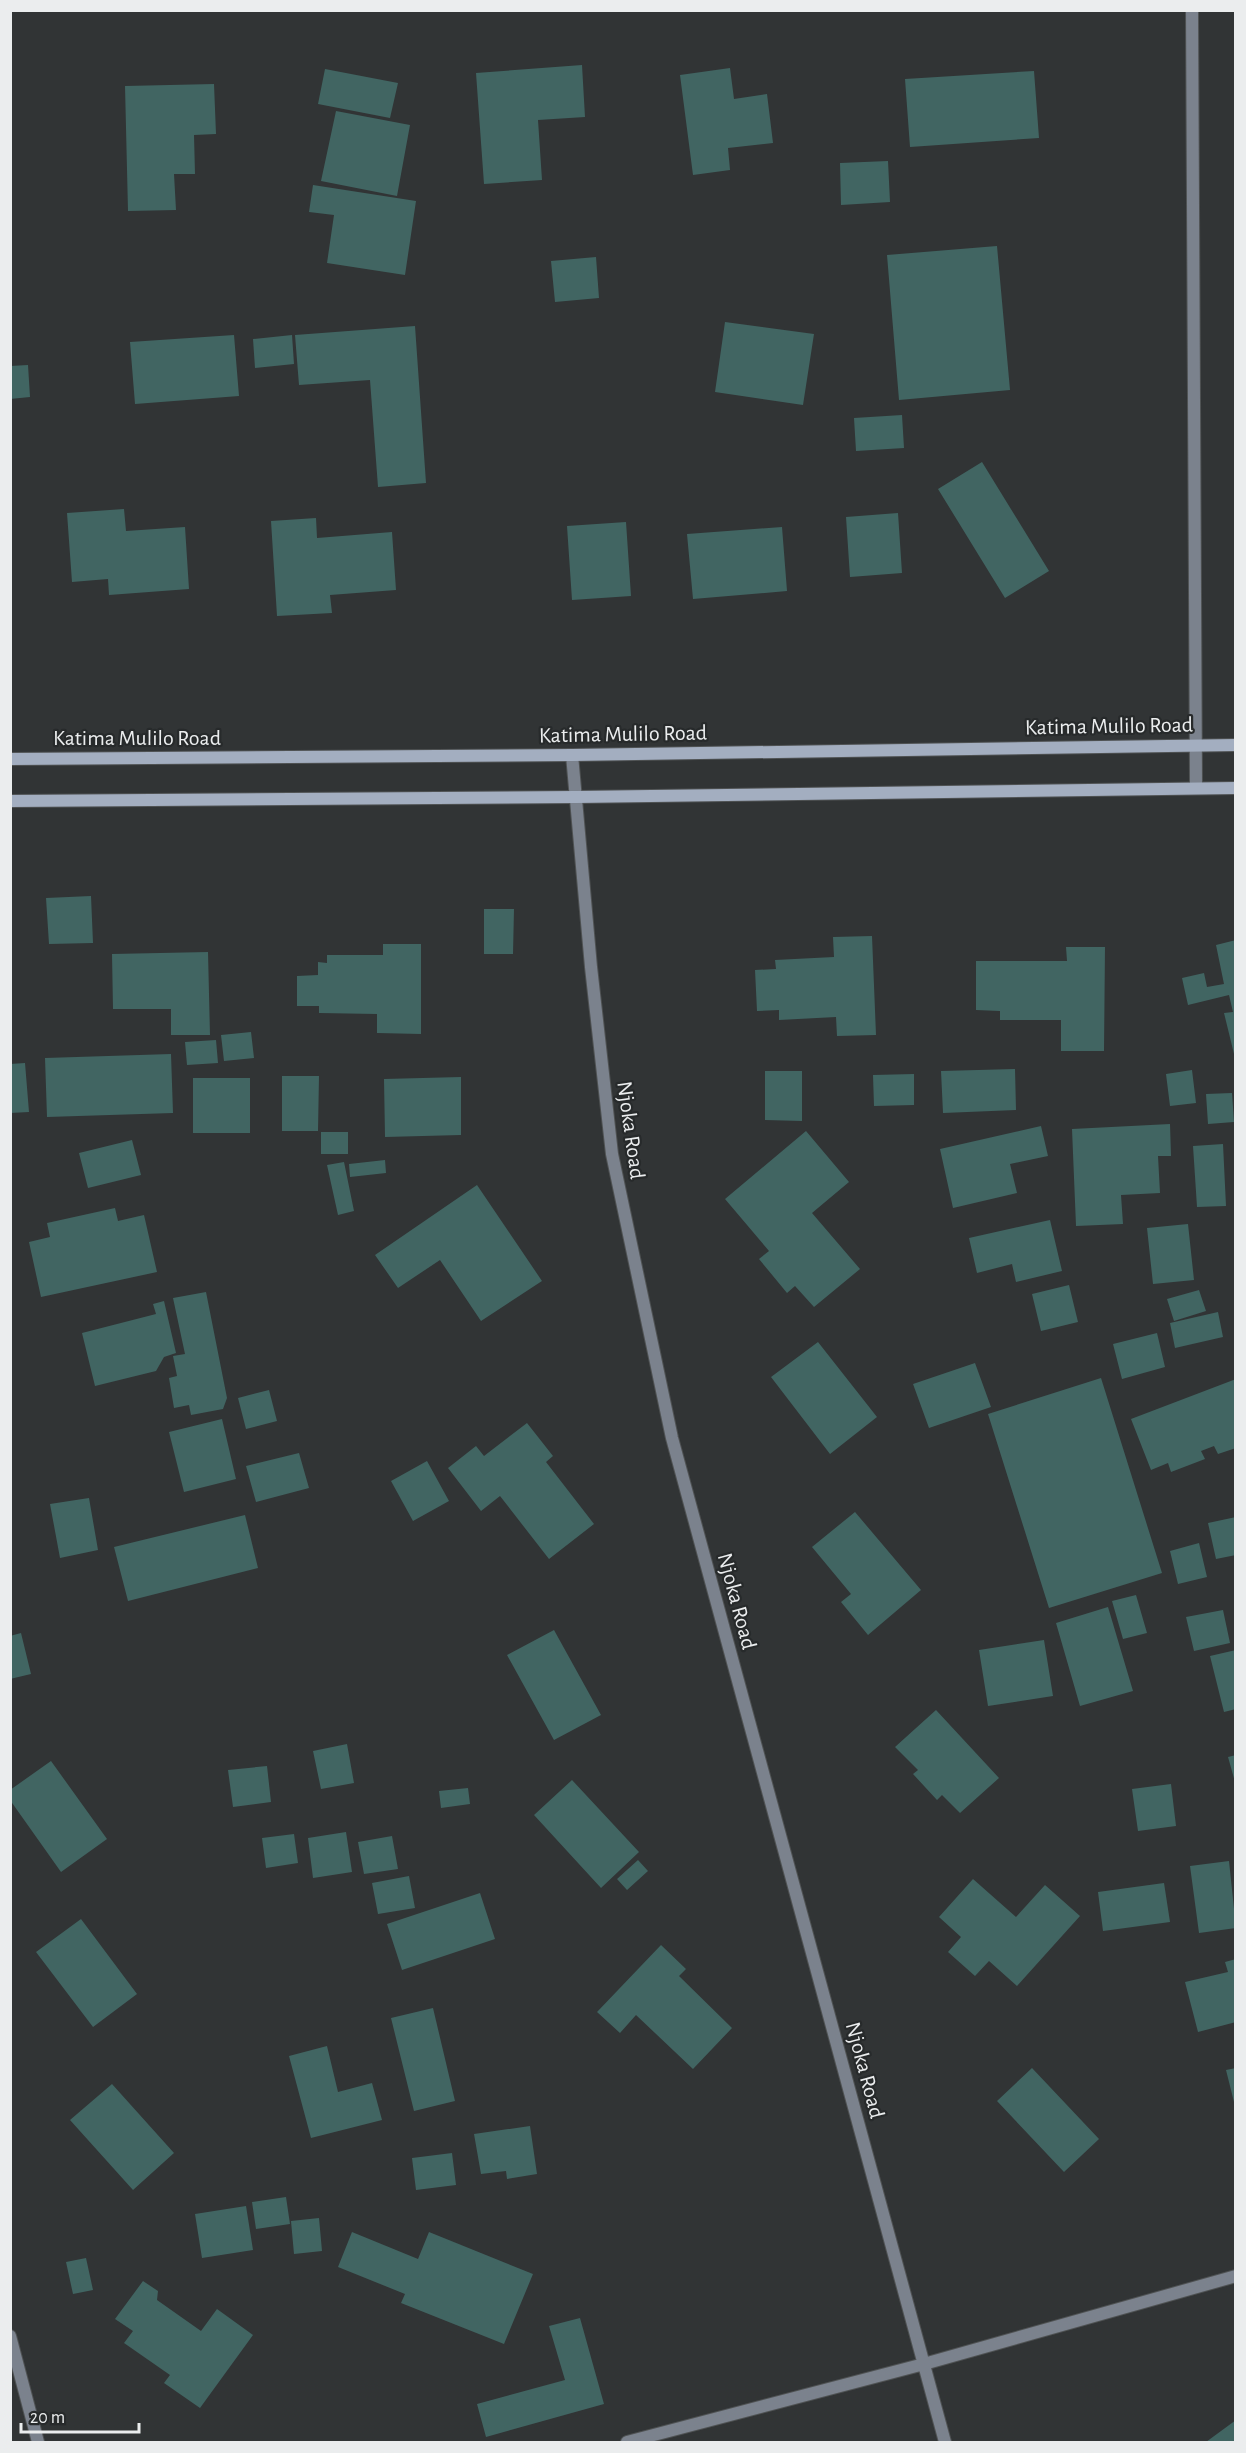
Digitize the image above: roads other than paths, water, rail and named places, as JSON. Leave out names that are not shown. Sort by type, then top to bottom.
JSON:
[{"type":"main road","name":"Katima Mulilo Road","points":[[10,759],[572,755],[1236,745]]},
{"type":"main road","points":[[10,801],[576,797],[1236,788]]},
{"type":"street","points":[[1192,10],[1196,787]]},
{"type":"street","name":"Njoka Road","points":[[572,755],[612,1154],[672,1438],[945,2442]]},
{"type":"street","points":[[627,2442],[924,2364],[1236,2276]]},
{"type":"street","points":[[10,2336],[38,2442]]}]
